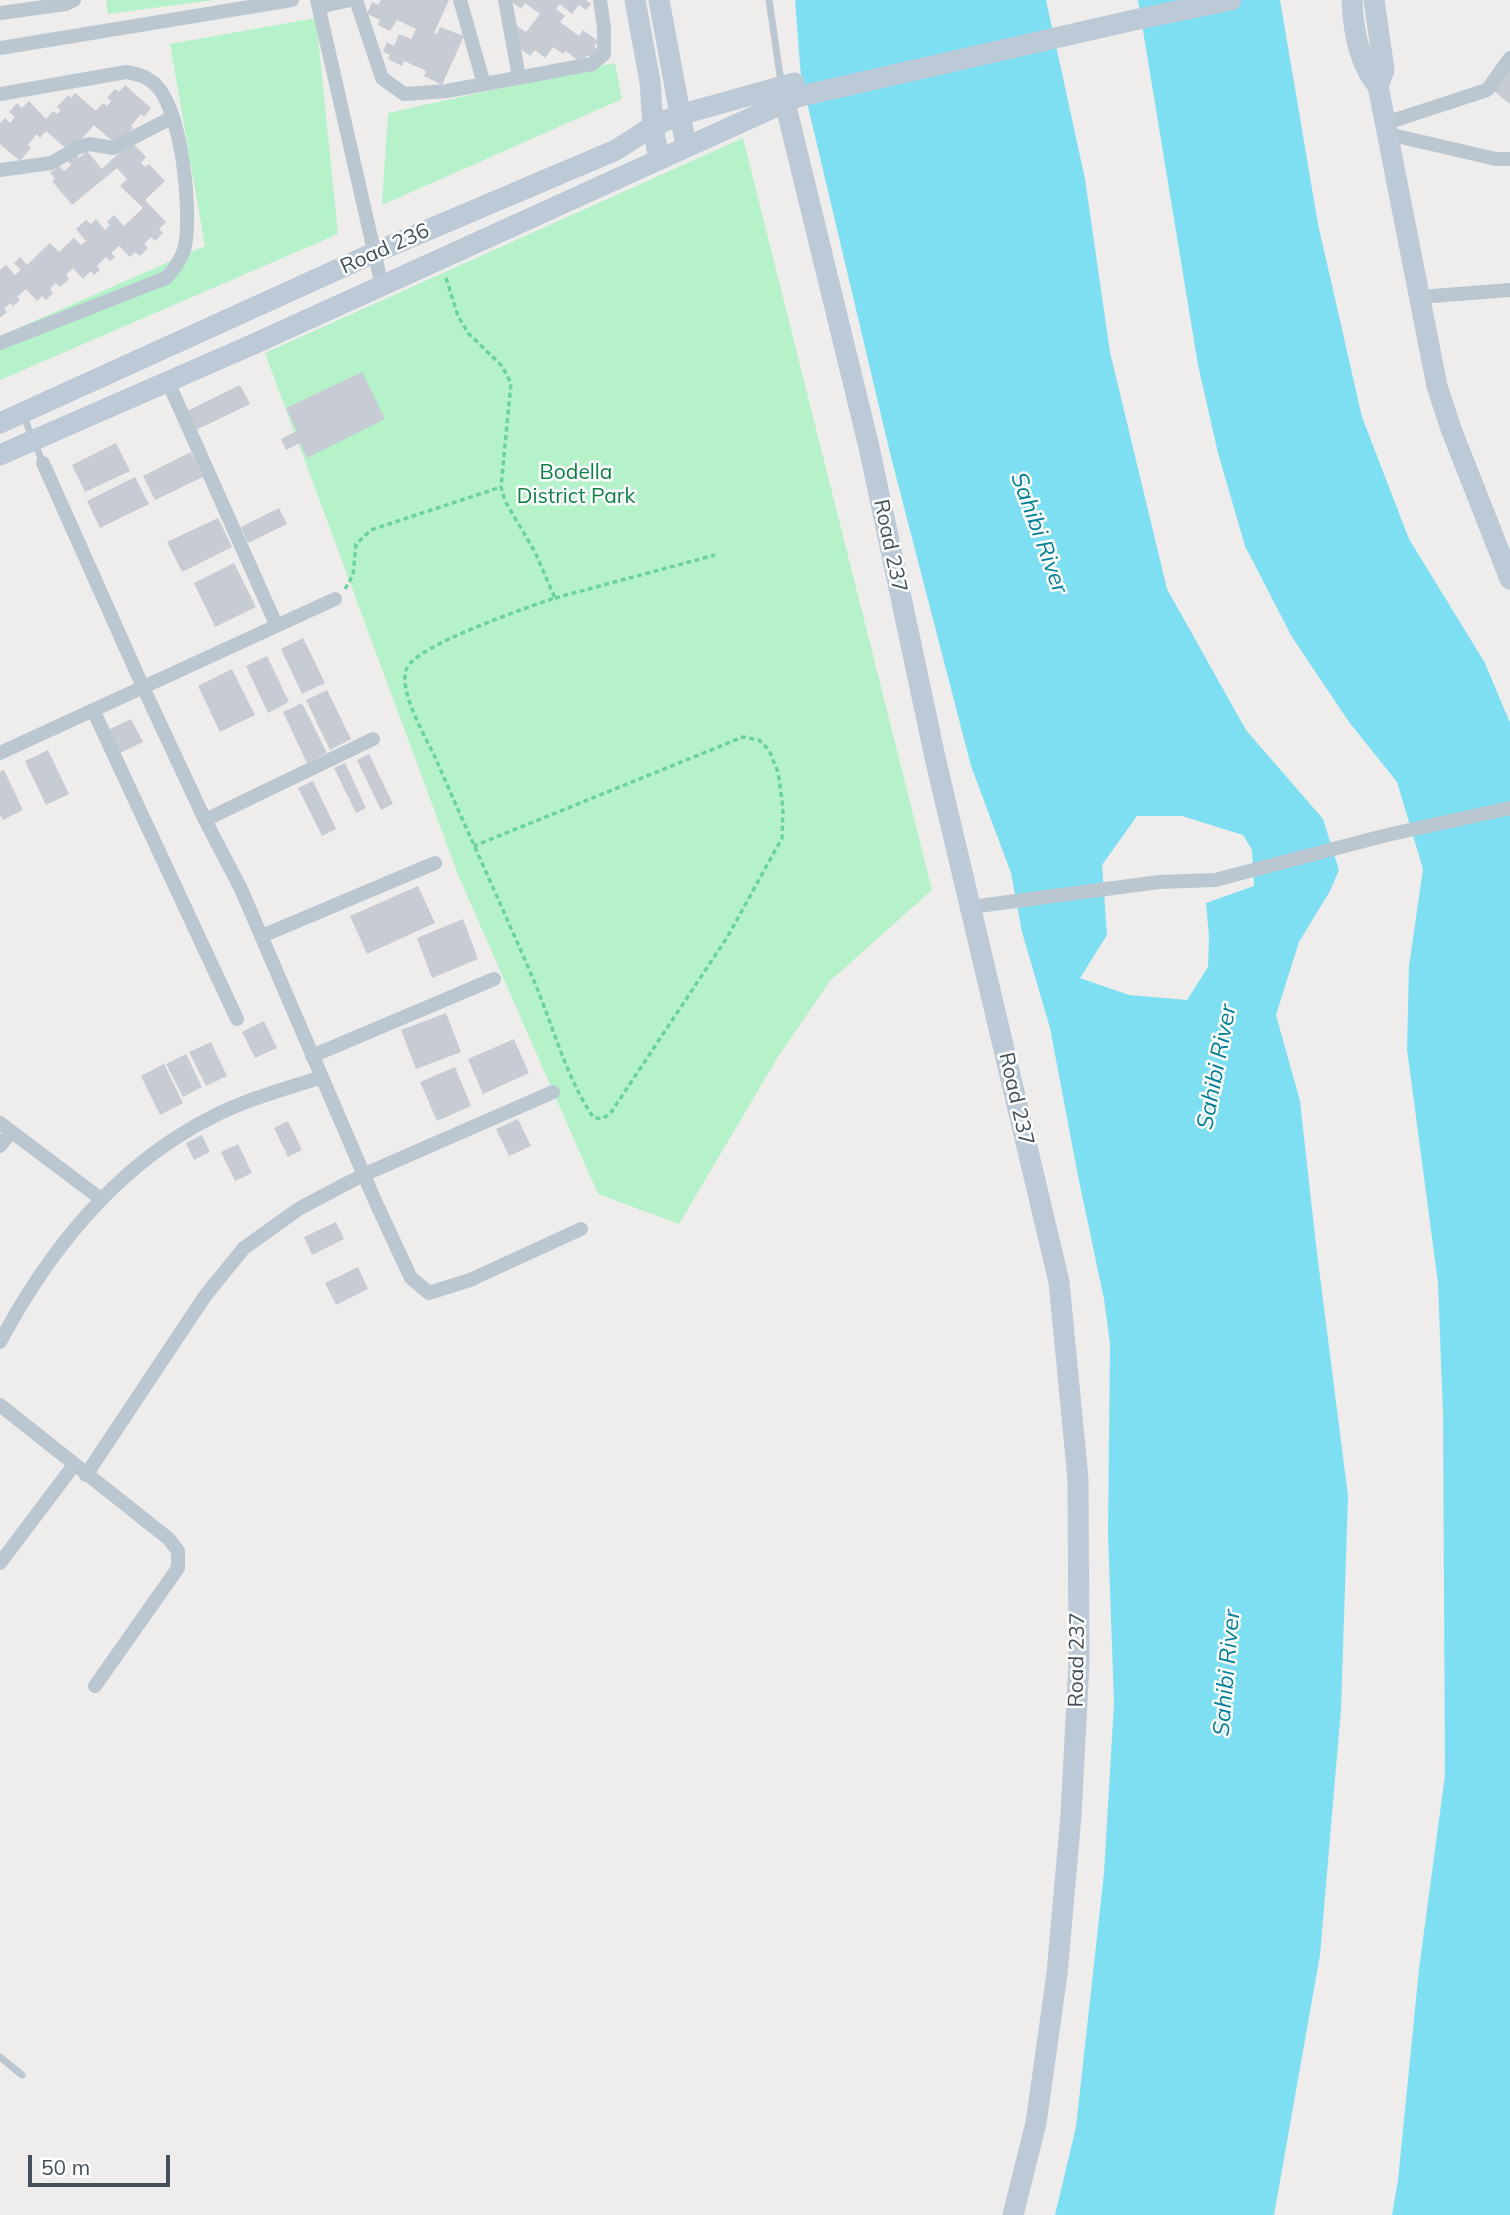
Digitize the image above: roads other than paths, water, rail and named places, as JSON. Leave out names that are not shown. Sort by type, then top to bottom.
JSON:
[{"type":"street","points":[[0,13],[65,4],[74,0]]},
{"type":"street","points":[[0,48],[292,0]]},
{"type":"street","points":[[350,0],[318,4],[382,286]]},
{"type":"street","points":[[356,0],[382,78],[404,94],[447,91],[592,64],[604,54],[600,0]]},
{"type":"street","points":[[460,0],[484,84]]},
{"type":"street","points":[[505,0],[519,77]]},
{"type":"street","points":[[635,0],[650,82],[659,160]]},
{"type":"street","points":[[659,0],[686,146]]},
{"type":"street","points":[[1133,16],[1189,0]]},
{"type":"street","points":[[0,455],[659,160],[789,92],[1071,27],[1231,0]]},
{"type":"street","points":[[1352,0],[1365,67],[1378,86],[1437,386],[1510,579]]},
{"type":"street","points":[[1374,0],[1384,62],[1383,76],[1378,86]]},
{"type":"street","points":[[1387,128],[1487,90],[1510,58]]},
{"type":"street","points":[[0,94],[126,72],[142,75],[156,86],[173,117],[189,210],[184,248],[177,266],[166,278],[0,344]]},
{"type":"street","name":"Road 236","points":[[0,423],[376,252],[617,150],[653,126],[679,114],[789,92]]},
{"type":"street","name":"Road 237","points":[[789,92],[936,762],[1059,1282],[1078,1479],[1079,1664],[1059,1948],[1036,2123],[1013,2215]]},
{"type":"street","points":[[0,170],[51,163],[79,147],[90,144],[113,148],[173,117]]},
{"type":"street","points":[[1387,128],[1496,159],[1510,159]]},
{"type":"street","points":[[1420,297],[1510,290]]},
{"type":"street","points":[[168,382],[276,624]]},
{"type":"street","points":[[43,463],[143,687],[261,936],[363,1175],[411,1279],[429,1293],[470,1280],[582,1229]]},
{"type":"street","points":[[0,753],[335,598]]},
{"type":"street","points":[[93,710],[237,1019]]},
{"type":"street","points":[[205,820],[373,739]]},
{"type":"street","points":[[971,907],[1159,882],[1215,880],[1510,808]]},
{"type":"street","points":[[261,936],[435,863]]},
{"type":"street","points":[[312,1056],[494,979]]},
{"type":"street","points":[[0,1342],[35,1283],[69,1236],[115,1184],[177,1137],[212,1116],[322,1077]]},
{"type":"street","points":[[86,1475],[205,1296],[244,1248],[300,1208],[363,1175],[552,1092]]},
{"type":"street","points":[[0,1146],[6,1127],[101,1199]]},
{"type":"street","points":[[0,1405],[169,1539],[178,1551],[178,1568],[95,1686]]},
{"type":"street","points":[[0,1563],[74,1465]]},
{"type":"lane","name":"Road 237","points":[[769,0],[789,92]]},
{"type":"lane","points":[[22,413],[43,463]]},
{"type":"lane","points":[[0,2057],[22,2075]]},
{"type":"water","name":"Sahibi River","points":[[795,0],[1046,0],[1085,179],[1110,352],[1167,589],[1246,730],[1323,819],[1339,870],[1330,891],[1299,942],[1276,1015],[1300,1101],[1348,1496],[1341,1709],[1320,1955],[1274,2215],[1055,2215],[1076,2127],[1104,1873],[1114,1703],[1108,1534],[1110,1344],[1104,1299],[1050,1028],[1022,932],[1011,873],[971,766],[890,453],[801,77]],"holes":[[[1137,816],[1182,816],[1243,835],[1252,850],[1254,886],[1206,903],[1208,967],[1187,1000],[1129,995],[1080,978],[1107,935],[1102,865]]]},
{"type":"water","points":[[1138,0],[1280,0],[1318,224],[1362,417],[1409,539],[1485,663],[1510,723],[1510,2215],[1392,2215],[1398,2180],[1419,1969],[1445,1775],[1443,1415],[1438,1283],[1407,1049],[1409,966],[1423,869],[1397,782],[1349,722],[1292,637],[1245,546],[1218,453],[1198,365]]},
{"type":"park label","name":"Bodella District Park","points":[[576,485]]}]
